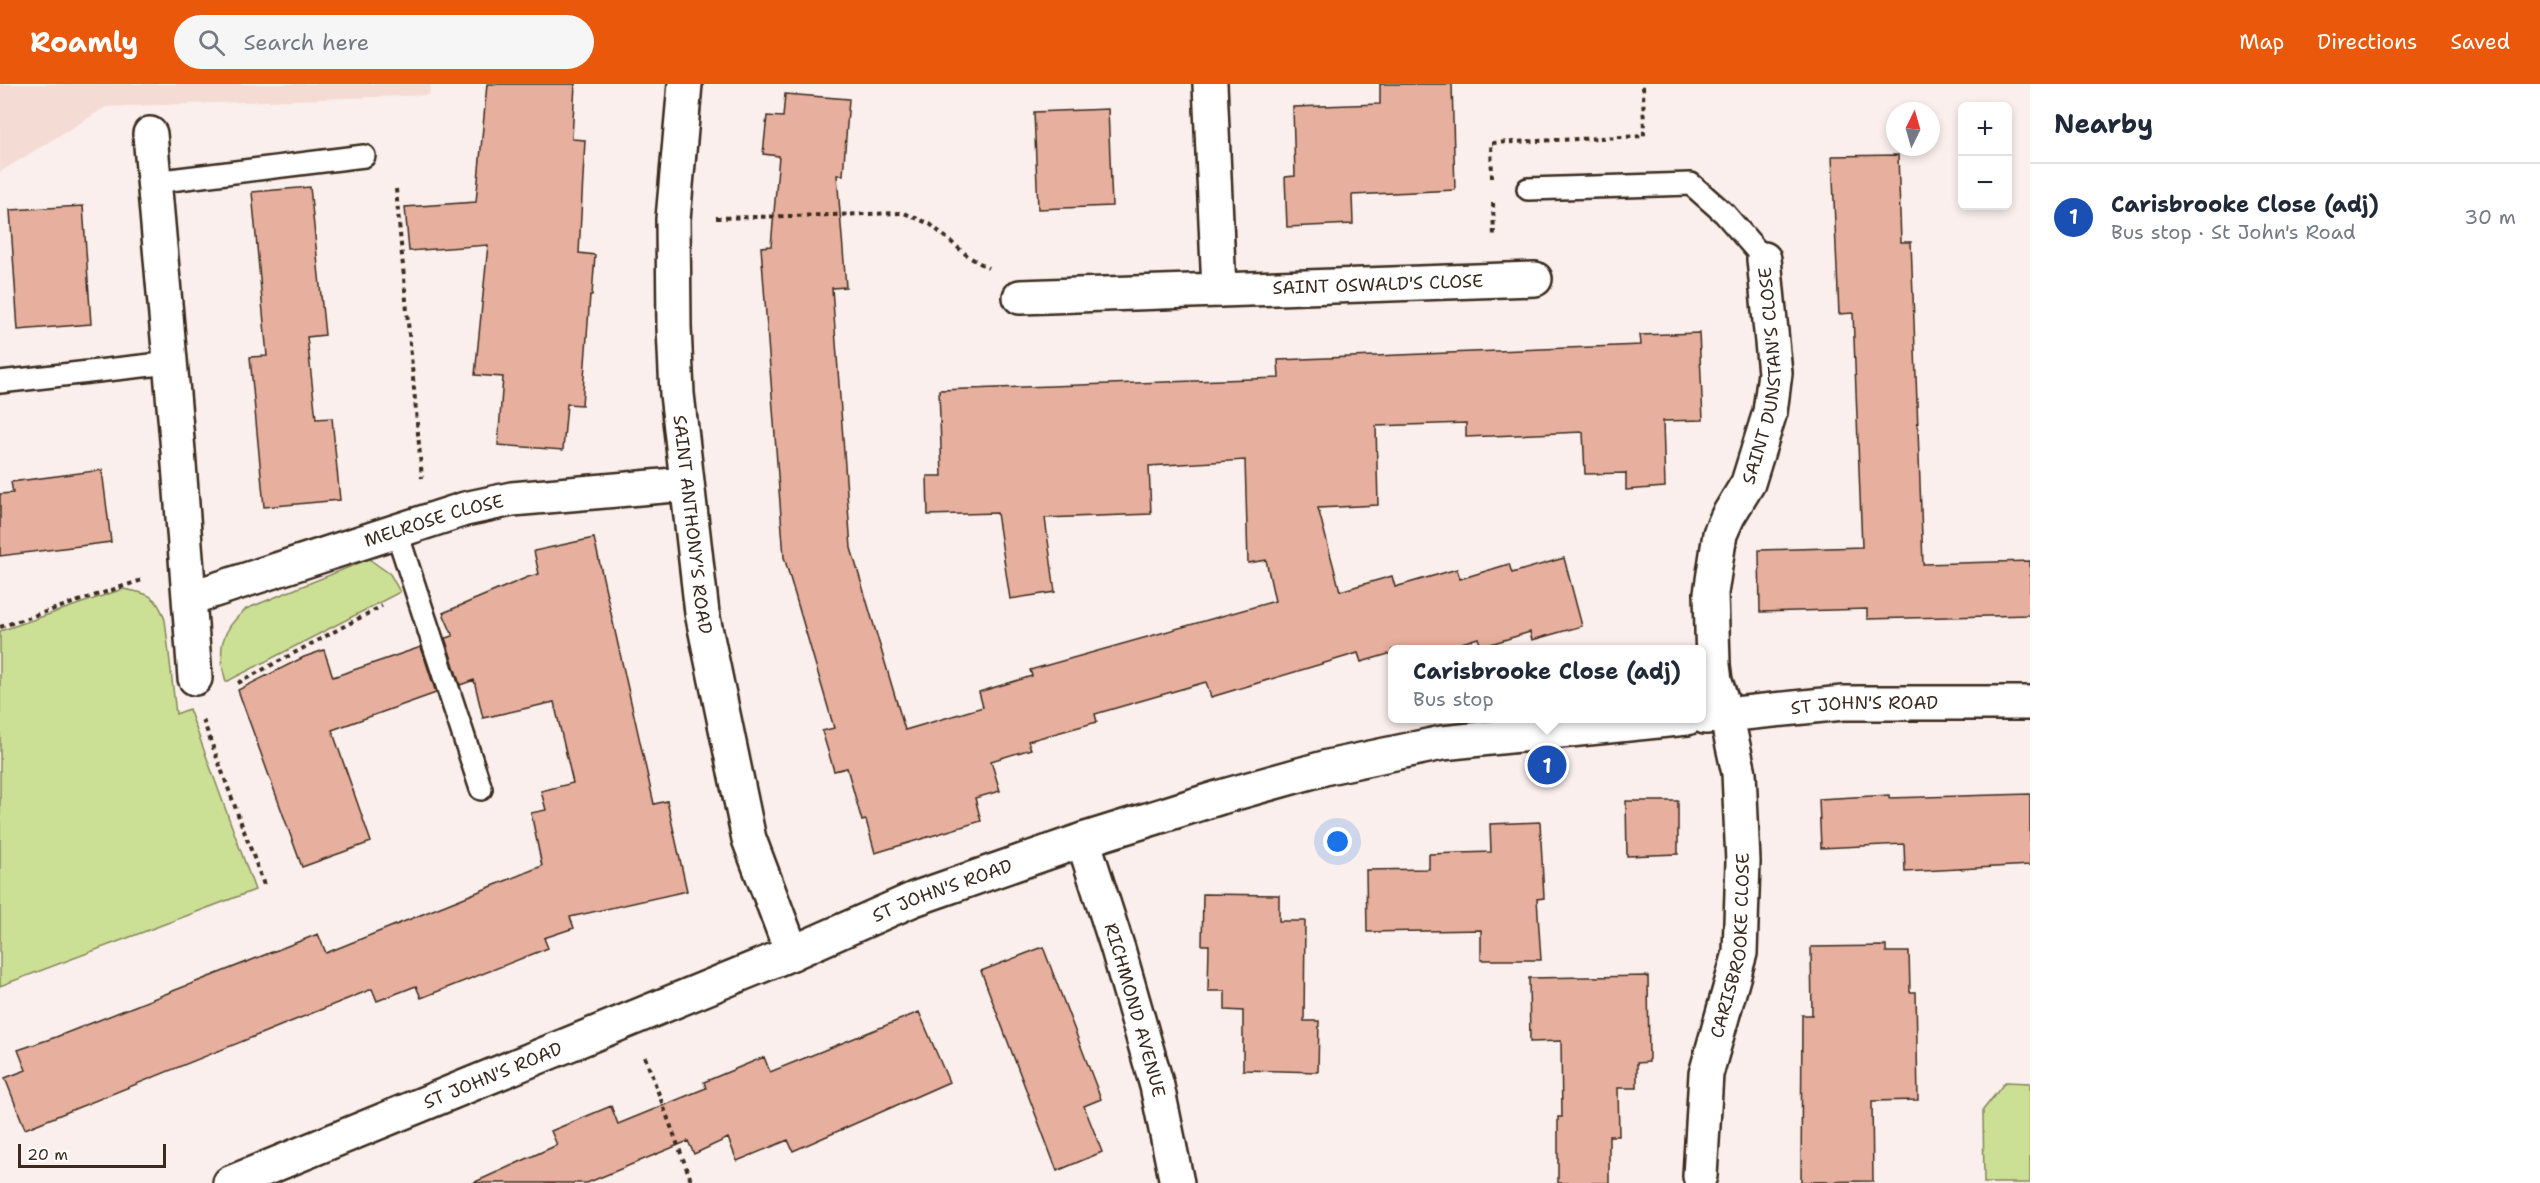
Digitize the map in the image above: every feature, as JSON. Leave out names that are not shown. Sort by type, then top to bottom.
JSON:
[{"type":"street","name":"SAINT ANTHONY'S ROAD","points":[[685,84],[673,219],[677,394],[686,484],[702,613],[749,839],[792,953]]},
{"type":"street","points":[[1210,84],[1219,290]]},
{"type":"street","points":[[150,134],[188,565],[195,678]]},
{"type":"street","name":"SAINT DUNSTAN'S CLOSE","points":[[1714,716],[1715,681],[1711,593],[1720,534],[1748,483],[1770,412],[1774,373],[1764,259]]},
{"type":"street","name":"SAINT OSWALD'S CLOSE","points":[[1020,297],[1535,279]]},
{"type":"street","name":"MELROSE CLOSE","points":[[190,598],[411,525],[512,499],[686,484]]},
{"type":"street","name":"ST JOHN'S ROAD","points":[[1714,716],[1843,703],[2030,703]]},
{"type":"street","name":"CARISBROOKE CLOSE","points":[[1700,1176],[1706,1074],[1740,953],[1743,862],[1739,773],[1714,716]]},
{"type":"street","name":"ST JOHN'S ROAD","points":[[230,1183],[792,953],[914,899],[1083,840],[1221,797],[1328,767],[1442,743],[1638,723]]},
{"type":"street","name":"RICHMOND AVENUE","points":[[1083,840],[1118,949],[1157,1086],[1177,1183]]},
{"type":"lane","points":[[154,182],[364,156]]},
{"type":"lane","name":"SAINT DUNSTAN'S CLOSE","points":[[1528,189],[1692,184],[1725,214],[1764,259]]},
{"type":"lane","points":[[0,382],[169,363]]},
{"type":"lane","points":[[411,525],[415,589],[481,789]]},
{"type":"path","points":[[396,189],[411,525]]},
{"type":"path","points":[[673,219],[904,213],[930,224],[981,265],[1003,273],[1019,272],[1020,297]]},
{"type":"path","points":[[0,627],[188,565]]},
{"type":"path","points":[[234,684],[415,589]]},
{"type":"path","points":[[200,711],[264,885]]},
{"type":"path","points":[[644,1057],[692,1183]]},
{"type":"shaded area","points":[[0,84],[431,84],[429,95],[106,107],[0,172]]},
{"type":"green space","points":[[369,559],[390,574],[400,592],[226,682],[222,660],[223,642],[231,625],[246,609]]},
{"type":"green space","points":[[123,589],[145,594],[159,605],[165,620],[176,714],[189,709],[255,890],[0,986],[0,631]]},
{"type":"green space","points":[[2005,1082],[2030,1083],[2030,1183],[1984,1183],[1983,1110]]},
{"type":"building","points":[[487,84],[575,84],[572,139],[585,140],[579,253],[595,255],[582,405],[567,404],[563,450],[498,445],[503,377],[475,375],[488,245],[409,251],[405,207],[476,202]]},
{"type":"building","points":[[1380,84],[1452,84],[1455,190],[1352,195],[1353,224],[1287,227],[1285,177],[1295,176],[1293,107],[1380,104]]},
{"type":"building","points":[[785,94],[849,99],[843,175],[837,175],[846,287],[832,288],[851,548],[905,730],[983,707],[979,692],[1032,676],[1030,670],[1275,601],[1266,560],[1248,563],[1245,460],[1149,466],[1151,514],[1045,518],[1055,592],[1010,599],[997,513],[928,515],[927,476],[942,476],[939,390],[1279,378],[1278,360],[1641,345],[1640,335],[1699,333],[1703,420],[1663,421],[1665,487],[1626,490],[1626,473],[1585,474],[1583,432],[1466,437],[1466,423],[1376,426],[1378,505],[1318,508],[1340,591],[1392,576],[1395,587],[1457,569],[1460,579],[1509,564],[1512,573],[1564,558],[1582,626],[1532,640],[1530,632],[1488,645],[1480,645],[1478,638],[1455,645],[1388,645],[1388,654],[1361,662],[1358,653],[1211,697],[1206,682],[1095,714],[1097,722],[1028,741],[1031,749],[991,761],[1000,791],[975,798],[981,821],[875,853],[866,820],[862,821],[847,768],[834,771],[822,731],[834,728],[784,557],[761,247],[771,246],[779,156],[763,154],[767,116],[783,117]]},
{"type":"building","points":[[1108,109],[1112,206],[1038,209],[1034,112]]},
{"type":"building","points":[[1832,156],[1898,156],[1901,242],[1911,242],[1923,564],[2030,561],[2030,615],[1867,619],[1867,609],[1760,612],[1759,550],[1862,547],[1853,313],[1839,314]]},
{"type":"building","points":[[310,187],[325,335],[307,337],[316,419],[332,418],[340,500],[264,507],[250,357],[267,356],[252,192]]},
{"type":"building","points":[[83,206],[91,324],[18,330],[10,210]]},
{"type":"building","points":[[102,470],[111,542],[0,556],[0,494],[13,493],[11,482]]},
{"type":"building","points":[[594,538],[654,804],[667,801],[687,891],[570,917],[574,928],[544,938],[548,948],[421,998],[416,986],[377,1001],[372,989],[25,1129],[5,1078],[26,1070],[18,1050],[318,934],[326,953],[542,866],[531,813],[546,810],[541,791],[573,783],[554,702],[483,718],[474,680],[460,685],[445,638],[453,636],[443,613],[539,574],[534,551]]},
{"type":"building","points":[[421,647],[436,693],[332,730],[371,842],[302,867],[238,690],[304,657],[324,650],[333,677]]},
{"type":"building","points":[[2030,794],[2030,865],[1905,872],[1904,844],[1821,848],[1819,799],[1889,795],[1889,798]]},
{"type":"building","points":[[1626,801],[1678,801],[1678,854],[1627,856]]},
{"type":"building","points":[[1540,822],[1544,898],[1537,899],[1541,960],[1481,960],[1481,930],[1367,932],[1366,870],[1429,869],[1429,854],[1491,852],[1490,824]]},
{"type":"building","points":[[1203,894],[1279,895],[1279,921],[1305,921],[1304,1021],[1319,1021],[1318,1072],[1243,1070],[1243,1011],[1225,1010],[1225,991],[1208,991],[1209,945],[1202,945]]},
{"type":"building","points":[[1886,946],[1886,952],[1909,952],[1910,992],[1916,992],[1918,1100],[1872,1101],[1873,1181],[1801,1182],[1802,1015],[1812,1015],[1811,947]]},
{"type":"building","points":[[1043,947],[1101,1099],[1084,1106],[1102,1152],[1057,1171],[981,971]]},
{"type":"building","points":[[1648,976],[1649,1062],[1637,1063],[1637,1088],[1618,1088],[1619,1136],[1609,1136],[1609,1183],[1558,1183],[1558,1117],[1562,1117],[1561,1041],[1530,1042],[1529,978]]},
{"type":"building","points":[[919,1012],[949,1082],[793,1151],[788,1140],[737,1161],[728,1138],[694,1154],[688,1141],[587,1183],[473,1183],[557,1145],[551,1131],[611,1106],[618,1124],[706,1088],[704,1082],[764,1057],[770,1072]]},
{"type":"place","name":"Carisbrooke Close (adj)","points":[[1547,765]]}]
